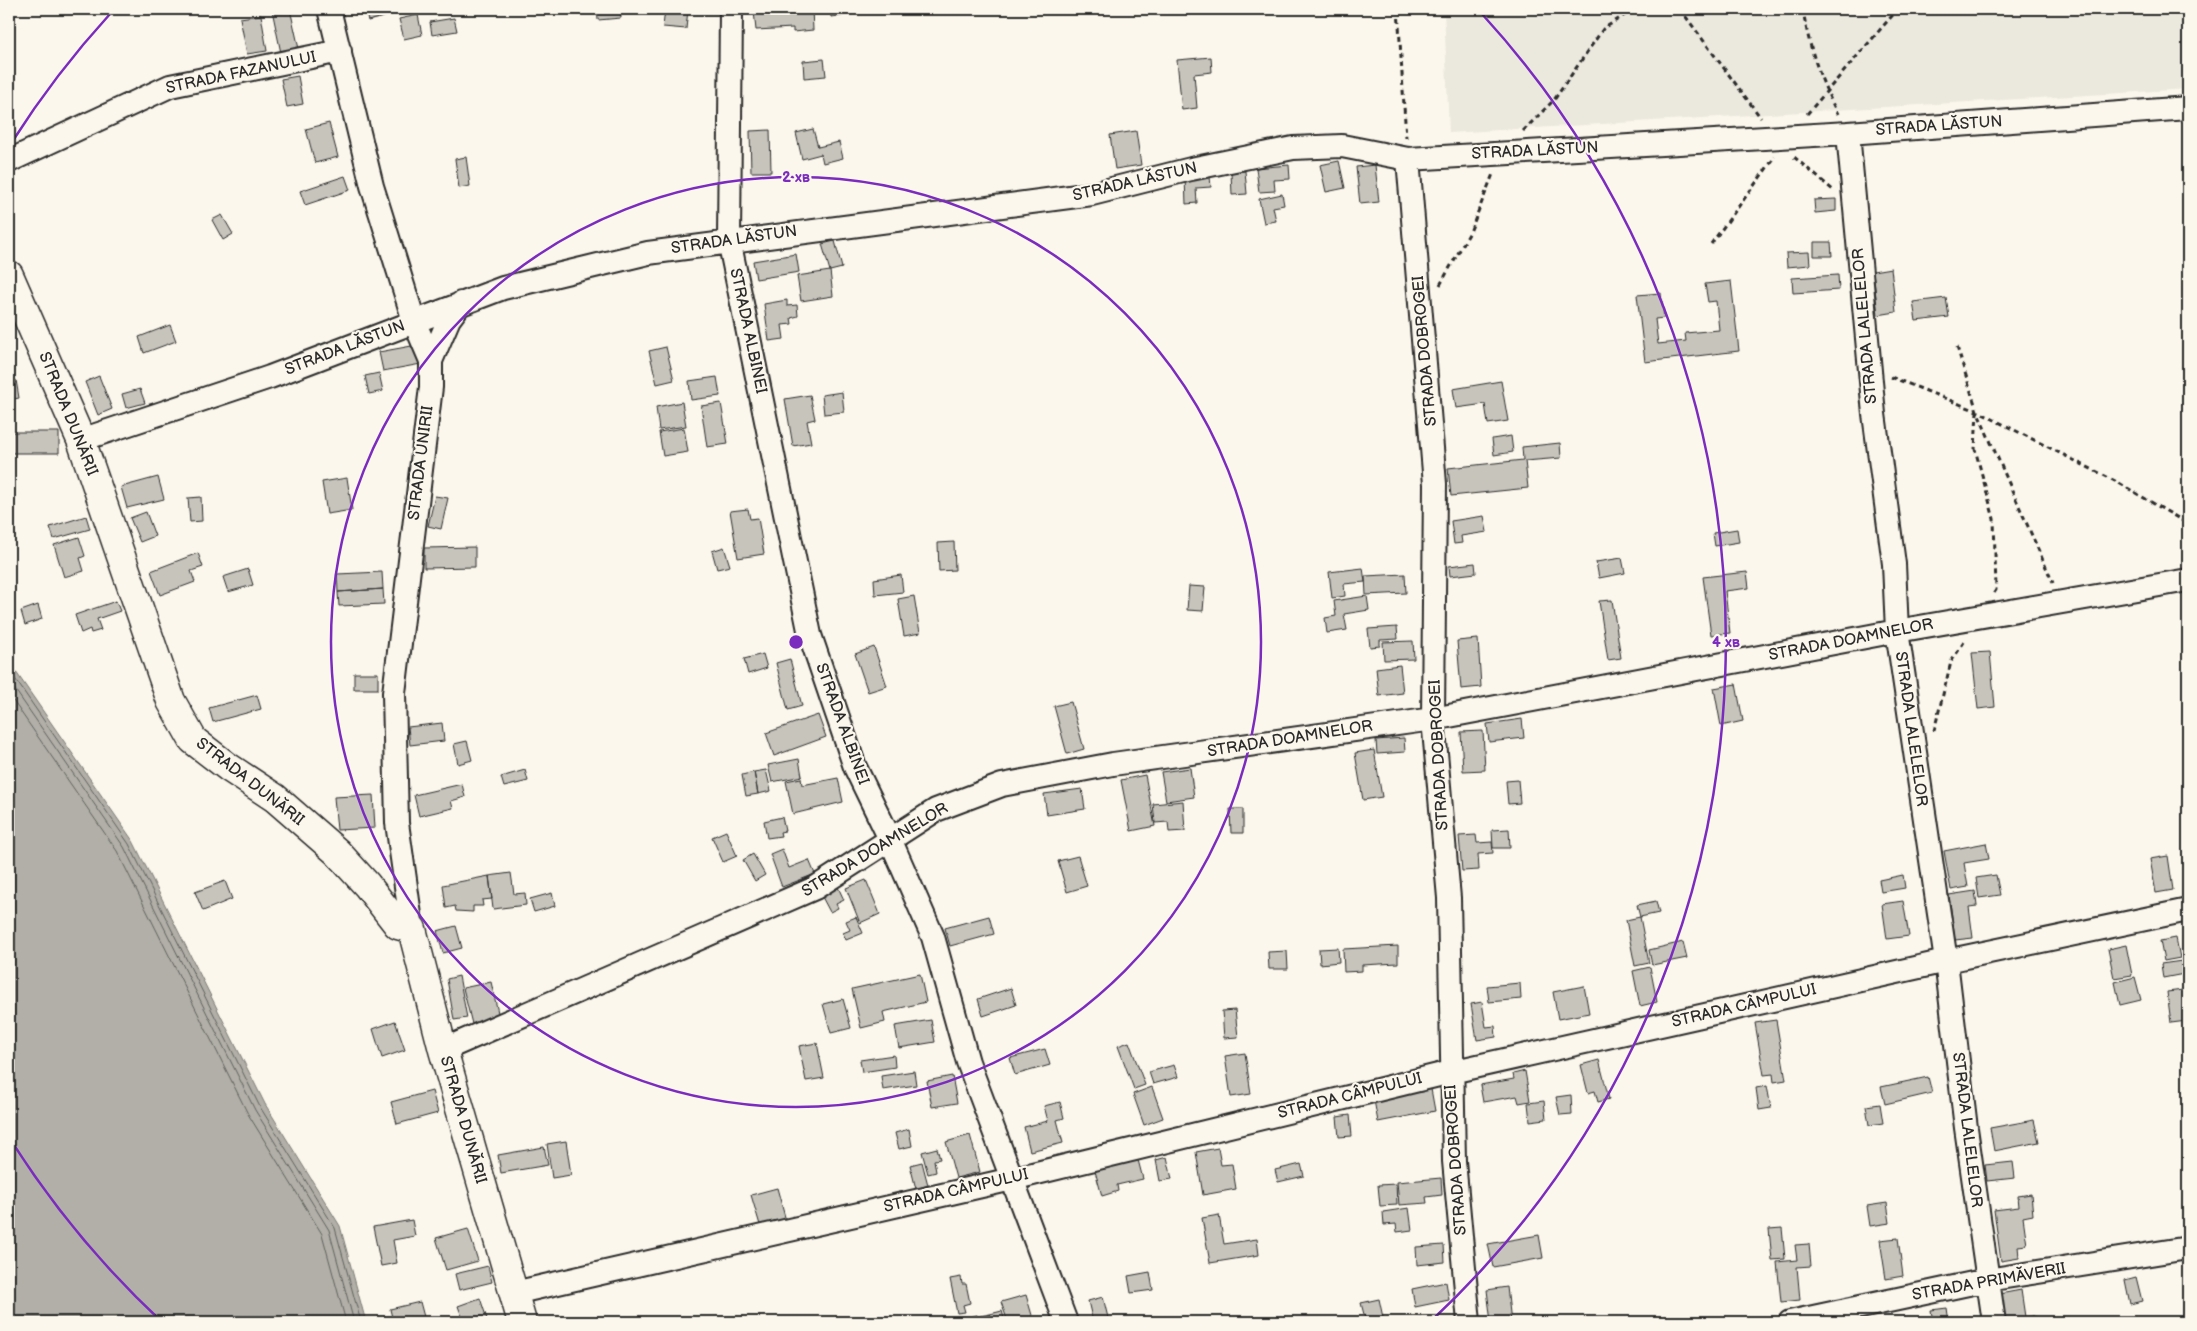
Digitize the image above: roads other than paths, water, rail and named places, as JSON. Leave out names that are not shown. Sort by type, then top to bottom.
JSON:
[{"type":"main road","name":"STRADA DUNĂRII","points":[[9,275],[81,440],[171,701],[193,740],[228,768],[275,798],[337,852],[367,885],[398,925],[412,929],[443,1050],[522,1322]]},
{"type":"street","name":"STRADA UNIRII","points":[[329,9],[372,186],[414,321],[431,361],[430,387],[394,693],[396,823],[412,929]]},
{"type":"street","name":"STRADA ALBINEI","points":[[731,9],[729,240],[810,635],[855,768],[890,839],[933,937],[968,1062],[1066,1322]]},
{"type":"street","name":"STRADA FAZANULUI","points":[[9,161],[170,86],[340,52]]},
{"type":"street","name":"STRADA LĂSTUN","points":[[81,440],[270,377],[503,288],[648,253],[729,240],[1092,194],[1191,169],[1293,148],[1342,146],[1408,159],[1848,133],[2188,108]]},
{"type":"street","name":"STRADA LALELELOR","points":[[1848,133],[1869,368],[1894,564],[1897,631],[1946,961],[1994,1322]]},
{"type":"street","name":"STRADA DOBROGEI","points":[[1408,159],[1435,484],[1433,719],[1449,898],[1454,1162],[1469,1322]]},
{"type":"street","points":[[431,361],[449,319],[461,303]]},
{"type":"street","name":"STRADA DOAMNELOR","points":[[443,1050],[815,888],[936,810],[1002,785],[1113,764],[1433,719],[1897,631],[2188,580]]},
{"type":"street","name":"STRADA CÂMPULUI","points":[[514,1294],[1012,1179],[1451,1072],[1946,961],[2188,910]]},
{"type":"street","name":"STRADA PRIMĂVERII","points":[[1790,1322],[1987,1280],[2188,1248]]},
{"type":"water","points":[[9,662],[133,841],[265,1104],[340,1226],[366,1322],[9,1322]]}]
